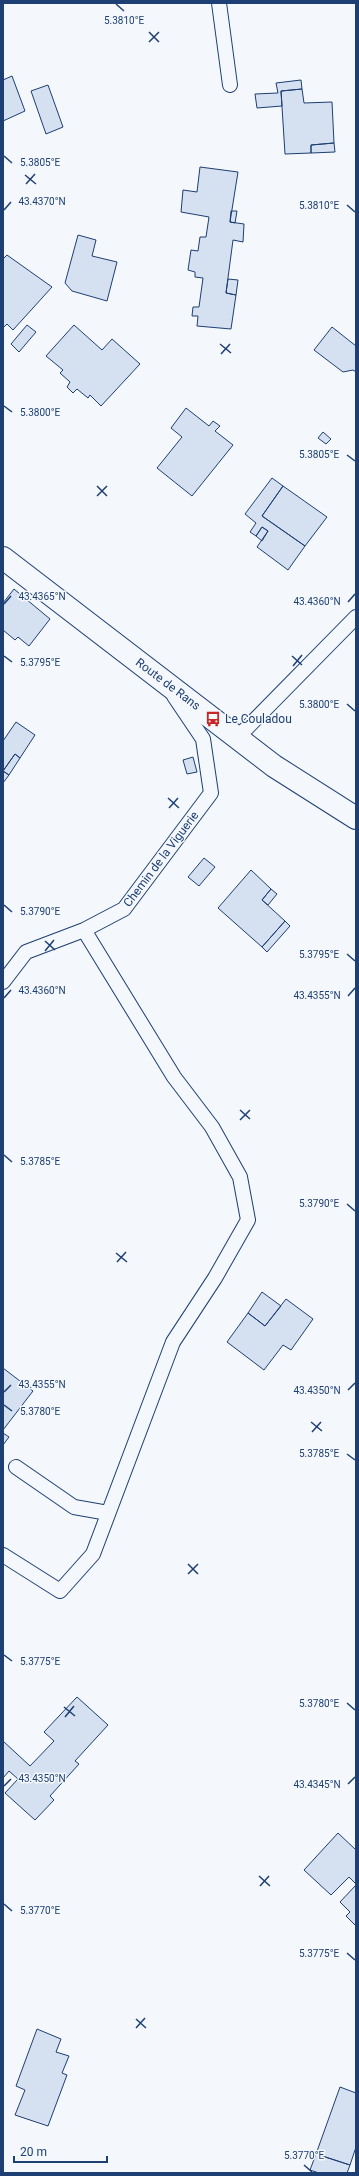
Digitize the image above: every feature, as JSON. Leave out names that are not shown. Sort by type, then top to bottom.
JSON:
[{"type":"street","name":"Route de Rans","points":[[3,558],[274,766],[356,818]]},
{"type":"lane","points":[[219,3],[230,85]]},
{"type":"lane","points":[[237,738],[356,617]]},
{"type":"lane","name":"Chemin de la Viguerie","points":[[3,982],[26,952],[84,930],[124,909],[211,793],[203,739],[165,682]]},
{"type":"lane","points":[[3,1555],[60,1591],[93,1554],[173,1342],[215,1278],[248,1220],[240,1176],[212,1127],[174,1077],[84,930]]},
{"type":"lane","points":[[16,1467],[74,1508],[108,1514]]},
{"type":"building","points":[[12,76],[25,111],[3,121],[3,80]]},
{"type":"building","points":[[301,80],[302,89],[281,91],[282,106],[257,108],[255,94],[278,93],[276,83]]},
{"type":"building","points":[[48,85],[63,127],[46,134],[31,91]]},
{"type":"building","points":[[302,89],[304,103],[332,102],[334,143],[311,145],[311,153],[285,154],[281,91]]},
{"type":"building","points":[[334,143],[335,152],[311,153],[311,145]]},
{"type":"building","points":[[200,167],[238,172],[230,222],[244,224],[243,242],[233,240],[226,293],[236,295],[231,329],[197,326],[198,316],[192,316],[193,307],[199,307],[203,278],[195,277],[195,272],[188,270],[191,250],[198,251],[200,237],[206,237],[209,217],[181,212],[183,190],[197,192]]},
{"type":"building","points":[[231,211],[237,211],[235,223],[230,222]]},
{"type":"building","points":[[78,235],[96,240],[92,256],[117,262],[107,301],[72,291],[65,283]]},
{"type":"building","points":[[7,255],[52,287],[13,330],[7,324],[3,328],[3,259]]},
{"type":"building","points":[[228,279],[238,280],[236,295],[226,293]]},
{"type":"building","points":[[27,325],[36,332],[19,352],[11,344]]},
{"type":"building","points":[[74,325],[102,350],[112,339],[140,364],[101,406],[90,395],[88,398],[77,389],[73,393],[67,387],[70,382],[60,373],[63,370],[46,356]]},
{"type":"building","points":[[332,327],[356,346],[356,372],[353,370],[343,372],[314,350]]},
{"type":"building","points":[[186,408],[209,426],[213,421],[220,426],[215,431],[233,445],[192,496],[157,468],[182,437],[171,428]]},
{"type":"building","points":[[323,432],[331,439],[326,444],[318,438]]},
{"type":"building","points":[[272,478],[283,486],[262,516],[305,546],[288,570],[257,547],[268,531],[262,527],[256,536],[250,532],[256,523],[245,514]]},
{"type":"building","points":[[283,486],[327,517],[305,546],[262,516]]},
{"type":"building","points":[[262,527],[268,531],[262,541],[256,536]]},
{"type":"building","points":[[14,589],[50,619],[29,646],[18,637],[15,640],[3,630],[3,603]]},
{"type":"building","points":[[16,722],[35,735],[20,758],[15,754],[3,771],[3,741]]},
{"type":"building","points":[[15,754],[20,758],[9,775],[3,771]]},
{"type":"building","points":[[193,757],[197,772],[187,774],[183,760]]},
{"type":"building","points":[[3,771],[9,775],[3,783]]},
{"type":"building","points":[[204,858],[215,867],[199,886],[188,877]]},
{"type":"building","points":[[251,870],[271,889],[262,900],[285,921],[262,947],[218,908]]},
{"type":"building","points":[[271,889],[277,894],[268,905],[262,900]]},
{"type":"building","points":[[285,921],[290,926],[267,952],[262,947]]},
{"type":"building","points":[[262,1292],[281,1306],[265,1326],[248,1313]]},
{"type":"building","points":[[286,1299],[313,1319],[291,1350],[283,1345],[264,1370],[227,1342],[248,1313],[265,1326]]},
{"type":"building","points":[[3,1368],[33,1391],[3,1430]]},
{"type":"building","points":[[3,1433],[9,1437],[3,1445]]},
{"type":"building","points":[[77,1697],[108,1725],[75,1761],[79,1764],[50,1796],[54,1800],[35,1820],[5,1793],[18,1779],[9,1771],[3,1778],[3,1741],[30,1766],[54,1741],[44,1732]]},
{"type":"building","points":[[338,1833],[356,1850],[356,1884],[349,1877],[331,1895],[304,1870]]},
{"type":"building","points":[[356,1885],[356,1926],[346,1916],[350,1912],[340,1902]]},
{"type":"building","points":[[37,2029],[61,2039],[56,2052],[69,2056],[62,2073],[67,2075],[48,2126],[15,2115],[25,2090],[16,2086]]},
{"type":"building","points":[[340,2087],[356,2093],[356,2147],[350,2165],[316,2154]]},
{"type":"building","points":[[316,2154],[350,2165],[347,2173],[319,2173],[310,2170]]},
{"type":"place","name":"Le Couladou","points":[[213,719]]}]
